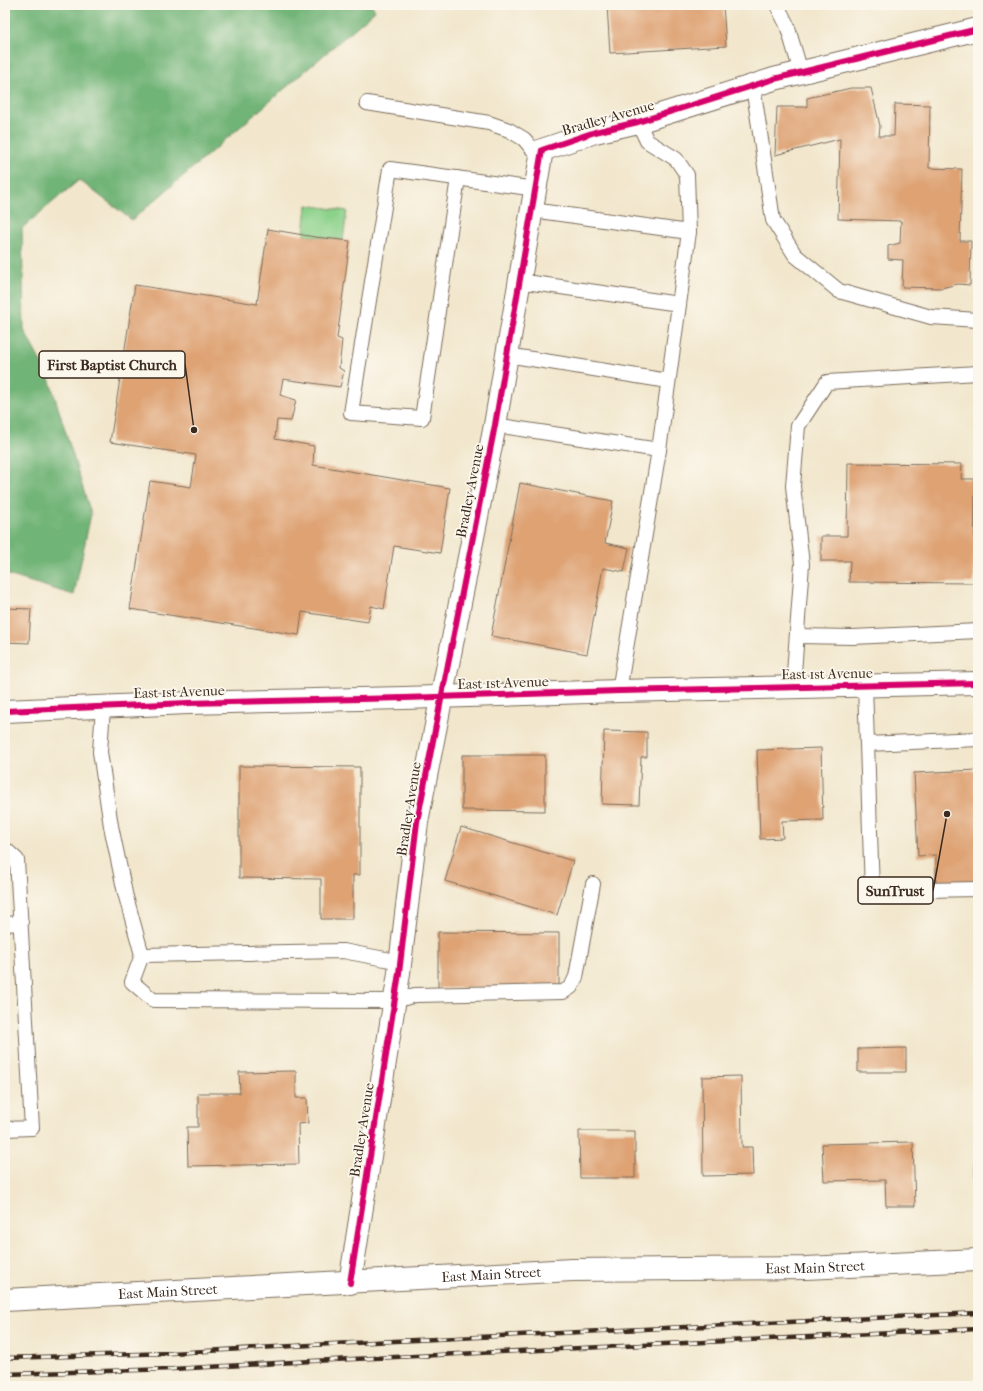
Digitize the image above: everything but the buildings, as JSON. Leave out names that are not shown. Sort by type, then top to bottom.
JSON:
[{"type":"street","name":"Bradley Avenue","points":[[350,1283],[401,962],[417,822],[495,425],[542,150],[595,132],[638,122],[801,72],[978,29]]},
{"type":"street","name":"East 1st Avenue","points":[[5,712],[188,703],[978,683]]},
{"type":"street","name":"East Main Street","points":[[5,1300],[350,1283],[572,1270],[806,1268],[978,1260]]},
{"type":"lane","points":[[777,5],[787,25],[801,72]]},
{"type":"lane","points":[[752,86],[773,220],[795,255],[839,291],[931,317],[978,320]]},
{"type":"lane","points":[[368,103],[489,123],[509,130],[524,139],[541,159]]},
{"type":"lane","points":[[619,691],[659,450],[689,232],[686,175],[676,159],[647,141],[638,122]]},
{"type":"lane","points":[[458,178],[422,418],[351,413],[390,169],[458,178],[536,189]]},
{"type":"lane","points":[[532,210],[689,232]]},
{"type":"lane","points":[[520,281],[679,304]]},
{"type":"lane","points":[[507,355],[668,381]]},
{"type":"lane","points":[[793,687],[802,564],[793,486],[798,426],[827,382],[978,373]]},
{"type":"lane","points":[[495,425],[659,450]]},
{"type":"lane","points":[[797,636],[853,637],[978,631]]},
{"type":"lane","points":[[865,685],[872,891],[978,890]]},
{"type":"lane","points":[[103,707],[100,752],[111,826],[125,893],[142,955],[132,982],[152,1000],[395,1001],[415,995],[562,992],[571,988],[576,977],[592,884]]},
{"type":"lane","points":[[867,744],[978,739]]},
{"type":"lane","points":[[5,849],[17,860],[32,1128],[5,1129]]},
{"type":"lane","points":[[5,924],[21,923]]},
{"type":"lane","points":[[142,955],[343,950],[401,962]]},
{"type":"green space","points":[[5,5],[372,5],[375,11],[132,220],[79,180],[22,228],[24,330],[49,378],[91,514],[74,595],[8,575],[5,553]]},
{"type":"green space","points":[[307,205],[347,211],[343,240],[304,235]]},
{"type":"railway","points":[[5,1358],[172,1353],[978,1313]]},
{"type":"railway","points":[[5,1374],[173,1369],[978,1329]]},
{"type":"cycle path","points":[[350,1283],[399,973],[417,822],[495,425],[542,150],[595,132],[638,122],[774,79],[978,29]]},
{"type":"cycle path","points":[[5,711],[188,703],[978,683]]},
{"type":"place","name":"First Baptist Church","points":[[194,430]]},
{"type":"place","name":"SunTrust","points":[[947,814]]}]
